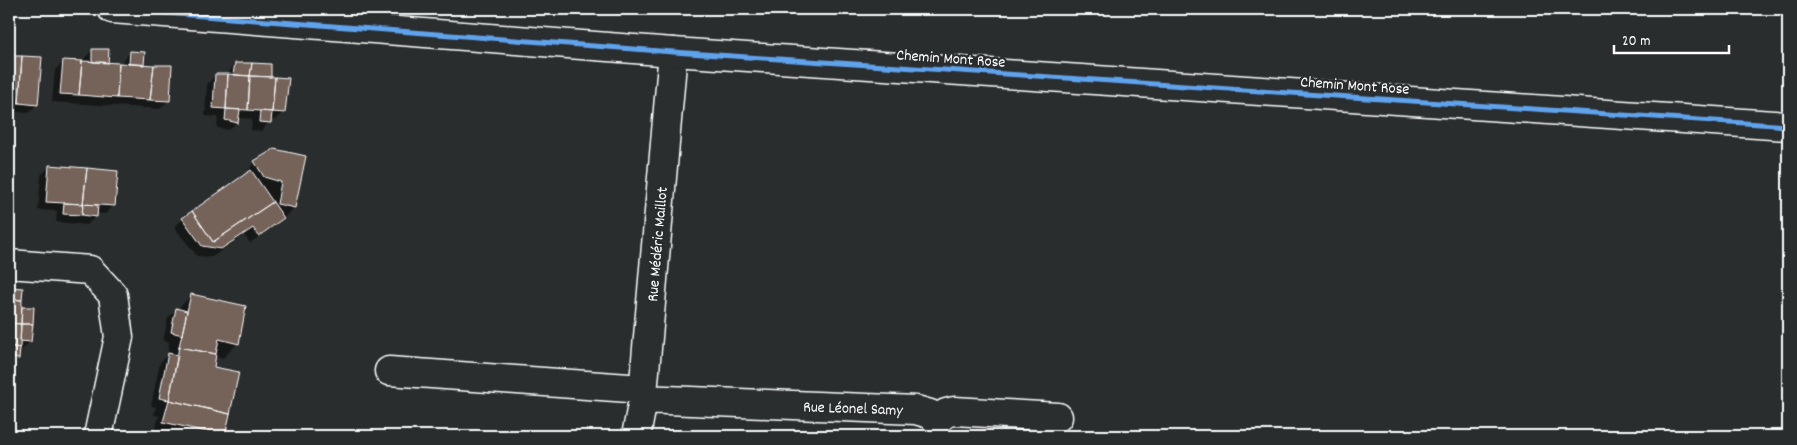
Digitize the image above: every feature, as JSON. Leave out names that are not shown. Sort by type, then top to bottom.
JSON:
[{"type":"street","name":"Chemin Mont Rose","points":[[112,9],[673,52],[1788,126]]},
{"type":"street","name":"Rue Médéric Maillot","points":[[636,436],[643,394],[673,52]]},
{"type":"street","points":[[9,264],[90,270],[113,295],[119,337],[98,436]]},
{"type":"street","name":"Rue Léonel Samy","points":[[389,371],[643,394],[916,410],[930,414],[941,428]]},
{"type":"street","name":"Rue Léonel Samy","points":[[941,428],[946,413],[954,411],[1058,417]]},
{"type":"building","points":[[92,49],[109,49],[108,63],[92,62]]},
{"type":"building","points":[[130,51],[145,52],[144,65],[129,64]]},
{"type":"building","points":[[9,56],[22,56],[19,103],[9,103]]},
{"type":"building","points":[[22,56],[42,57],[38,105],[19,103]]},
{"type":"building","points":[[63,60],[82,61],[79,95],[60,94]]},
{"type":"building","points":[[82,61],[119,63],[117,98],[79,95]]},
{"type":"building","points":[[119,63],[154,65],[150,100],[117,98]]},
{"type":"building","points":[[235,63],[252,63],[250,76],[233,75]]},
{"type":"building","points":[[252,63],[271,64],[271,77],[250,76]]},
{"type":"building","points":[[154,65],[172,65],[170,101],[150,100]]},
{"type":"building","points":[[215,74],[228,74],[226,109],[213,108]]},
{"type":"building","points":[[228,74],[250,76],[248,110],[226,109]]},
{"type":"building","points":[[250,76],[275,77],[272,112],[248,110]]},
{"type":"building","points":[[275,77],[289,78],[285,113],[272,112]]},
{"type":"building","points":[[226,109],[240,110],[238,123],[225,120]]},
{"type":"building","points":[[260,111],[272,112],[271,123],[259,122]]},
{"type":"building","points":[[274,149],[306,156],[295,208],[277,204],[281,182],[264,177],[254,161]]},
{"type":"building","points":[[49,165],[87,168],[83,204],[46,202]]},
{"type":"building","points":[[87,168],[118,171],[115,206],[83,204]]},
{"type":"building","points":[[251,170],[273,202],[213,242],[192,211]]},
{"type":"building","points":[[273,202],[284,218],[259,236],[253,228],[221,249],[202,246],[182,218],[192,211],[213,242]]},
{"type":"building","points":[[64,203],[83,204],[82,215],[63,214]]},
{"type":"building","points":[[83,204],[98,205],[97,217],[82,215]]},
{"type":"building","points":[[9,287],[23,288],[22,300],[9,299]]},
{"type":"building","points":[[191,294],[246,306],[239,344],[219,339],[216,354],[179,347]]},
{"type":"building","points":[[9,299],[22,300],[21,324],[9,323]]},
{"type":"building","points":[[22,307],[34,307],[33,324],[21,324]]},
{"type":"building","points":[[176,308],[187,311],[182,335],[171,332]]},
{"type":"building","points":[[9,323],[21,324],[20,348],[9,346]]},
{"type":"building","points":[[21,324],[33,324],[31,342],[20,341]]},
{"type":"building","points":[[9,346],[20,348],[19,359],[9,358]]},
{"type":"building","points":[[179,347],[216,354],[214,367],[239,372],[230,414],[169,400]]},
{"type":"building","points":[[168,353],[178,355],[169,400],[159,398]]},
{"type":"building","points":[[9,396],[14,396],[12,420],[9,419]]},
{"type":"building","points":[[169,400],[230,414],[225,436],[163,422]]},
{"type":"cycle path","points":[[112,9],[673,52],[1788,126]]}]
